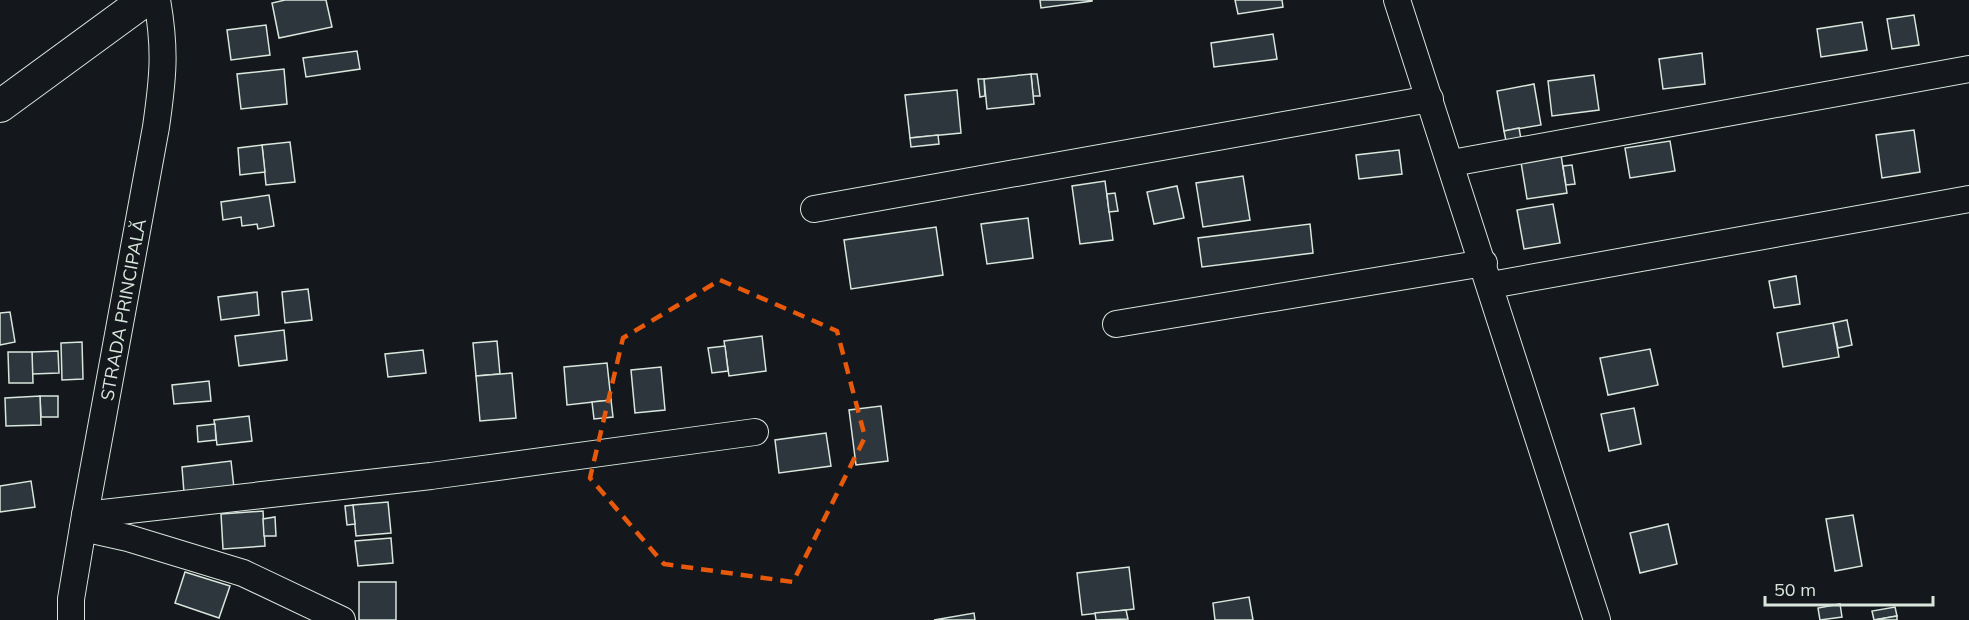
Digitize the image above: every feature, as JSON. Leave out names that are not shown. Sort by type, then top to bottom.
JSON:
[{"type":"main road","points":[[0,106],[145,0]]},
{"type":"street","name":"STRADA PRINCIPALĂ","points":[[72,620],[72,599],[84,522],[156,127],[164,66],[157,0]]},
{"type":"street","points":[[1397,0],[1598,620]]},
{"type":"street","points":[[1452,164],[1969,69]]},
{"type":"street","points":[[814,209],[1430,99]]},
{"type":"street","points":[[1116,324],[1487,274],[1969,199]]},
{"type":"street","points":[[84,522],[755,432]]},
{"type":"street","points":[[84,522],[243,573],[342,620]]},
{"type":"highlighted area","points":[[720,280],[837,331],[865,437],[793,582],[664,564],[590,478],[623,338]]},
{"type":"building","points":[[285,0],[326,0],[332,27],[279,38],[272,3]]},
{"type":"building","points":[[1040,0],[1092,0],[1092,1],[1041,8]]},
{"type":"building","points":[[1235,0],[1282,0],[1283,7],[1238,14]]},
{"type":"building","points":[[1914,15],[1919,45],[1892,49],[1887,19]]},
{"type":"building","points":[[1862,22],[1867,50],[1821,57],[1817,29]]},
{"type":"building","points":[[266,25],[270,55],[231,60],[227,30]]},
{"type":"building","points":[[1273,34],[1277,59],[1214,67],[1211,43]]},
{"type":"building","points":[[357,51],[360,69],[306,77],[303,58]]},
{"type":"building","points":[[1702,53],[1705,84],[1663,89],[1659,59]]},
{"type":"building","points":[[284,69],[287,104],[241,109],[237,74]]},
{"type":"building","points":[[1031,74],[1037,74],[1040,96],[1033,96]]},
{"type":"building","points":[[1031,74],[1034,104],[987,109],[984,79]]},
{"type":"building","points":[[1594,75],[1599,110],[1552,116],[1548,81]]},
{"type":"building","points":[[978,79],[984,79],[985,96],[980,97]]},
{"type":"building","points":[[1534,84],[1541,125],[1504,131],[1497,91]]},
{"type":"building","points":[[957,90],[961,133],[910,138],[905,95]]},
{"type":"building","points":[[1519,128],[1521,139],[1506,141],[1504,131]]},
{"type":"building","points":[[1914,130],[1920,172],[1882,178],[1876,135]]},
{"type":"building","points":[[938,135],[939,144],[911,147],[910,138]]},
{"type":"building","points":[[1670,141],[1675,171],[1630,178],[1625,148]]},
{"type":"building","points":[[290,142],[295,182],[266,185],[262,145]]},
{"type":"building","points":[[262,145],[265,172],[240,175],[238,148]]},
{"type":"building","points":[[1399,150],[1402,174],[1359,179],[1356,155]]},
{"type":"building","points":[[1561,155],[1567,193],[1527,199],[1521,162]]},
{"type":"building","points":[[1572,165],[1575,184],[1566,185],[1563,166]]},
{"type":"building","points":[[1243,176],[1250,220],[1203,227],[1196,183]]},
{"type":"building","points":[[1105,181],[1113,240],[1080,244],[1072,186]]},
{"type":"building","points":[[1177,186],[1184,218],[1154,224],[1147,192]]},
{"type":"building","points":[[1115,193],[1118,211],[1109,212],[1107,194]]},
{"type":"building","points":[[269,195],[274,226],[258,229],[257,224],[242,226],[241,217],[223,220],[221,202]]},
{"type":"building","points":[[1553,204],[1560,243],[1524,249],[1517,210]]},
{"type":"building","points":[[1028,218],[1033,258],[987,264],[981,224]]},
{"type":"building","points":[[1310,224],[1313,253],[1202,267],[1198,238]]},
{"type":"building","points":[[936,227],[943,275],[851,289],[844,240]]},
{"type":"building","points":[[1796,276],[1800,304],[1774,308],[1769,281]]},
{"type":"building","points":[[308,289],[312,320],[285,323],[282,292]]},
{"type":"building","points":[[257,292],[259,315],[221,320],[218,297]]},
{"type":"building","points":[[10,312],[15,342],[0,345],[0,313]]},
{"type":"building","points":[[1847,320],[1852,345],[1838,348],[1833,323]]},
{"type":"building","points":[[1833,323],[1839,357],[1783,367],[1777,333]]},
{"type":"building","points":[[284,330],[287,360],[239,366],[235,336]]},
{"type":"building","points":[[762,336],[766,371],[729,376],[724,341]]},
{"type":"building","points":[[497,341],[500,374],[476,376],[473,343]]},
{"type":"building","points":[[82,342],[83,379],[62,380],[61,343]]},
{"type":"building","points":[[725,346],[728,371],[712,373],[708,348]]},
{"type":"building","points":[[1650,349],[1658,385],[1608,395],[1600,358]]},
{"type":"building","points":[[423,350],[426,373],[388,377],[385,354]]},
{"type":"building","points":[[58,351],[59,373],[32,374],[32,352]]},
{"type":"building","points":[[8,352],[32,352],[33,383],[9,383]]},
{"type":"building","points":[[607,363],[611,400],[567,405],[564,367]]},
{"type":"building","points":[[661,367],[665,410],[635,413],[631,370]]},
{"type":"building","points":[[512,373],[516,418],[480,421],[476,376]]},
{"type":"building","points":[[209,381],[211,401],[174,404],[172,385]]},
{"type":"building","points":[[40,396],[58,396],[58,417],[41,417]]},
{"type":"building","points":[[40,396],[41,425],[6,426],[5,398]]},
{"type":"building","points":[[611,400],[613,417],[594,419],[592,402]]},
{"type":"building","points":[[881,406],[888,461],[856,465],[849,410]]},
{"type":"building","points":[[1634,408],[1641,444],[1609,451],[1601,414]]},
{"type":"building","points":[[249,416],[252,441],[217,445],[214,420]]},
{"type":"building","points":[[215,424],[216,440],[198,442],[197,426]]},
{"type":"building","points":[[826,433],[831,466],[779,473],[775,440]]},
{"type":"building","points":[[231,461],[234,488],[184,493],[182,467]]},
{"type":"building","points":[[31,481],[35,507],[0,512],[0,486]]},
{"type":"building","points":[[388,502],[391,533],[356,536],[353,505]]},
{"type":"building","points":[[353,505],[355,524],[347,525],[345,506]]},
{"type":"building","points":[[263,511],[265,546],[223,549],[221,514]]},
{"type":"building","points":[[1853,515],[1862,566],[1835,571],[1826,519]]},
{"type":"building","points":[[275,517],[276,536],[264,536],[263,519]]},
{"type":"building","points":[[1668,524],[1677,564],[1640,573],[1630,533]]},
{"type":"building","points":[[391,538],[393,563],[358,566],[355,541]]},
{"type":"building","points":[[1129,567],[1134,609],[1082,615],[1077,573]]},
{"type":"building","points":[[185,572],[230,586],[219,618],[175,603]]},
{"type":"building","points":[[359,582],[396,582],[396,620],[359,620]]},
{"type":"building","points":[[1249,597],[1253,620],[1215,620],[1213,603]]},
{"type":"building","points":[[1840,604],[1842,617],[1820,620],[1818,608]]},
{"type":"building","points":[[1895,607],[1897,616],[1874,620],[1872,611]]},
{"type":"building","points":[[1126,610],[1128,619],[1096,620],[1095,613]]},
{"type":"building","points":[[974,613],[975,620],[934,620]]},
{"type":"building","points":[[1897,616],[1897,620],[1874,620]]}]
